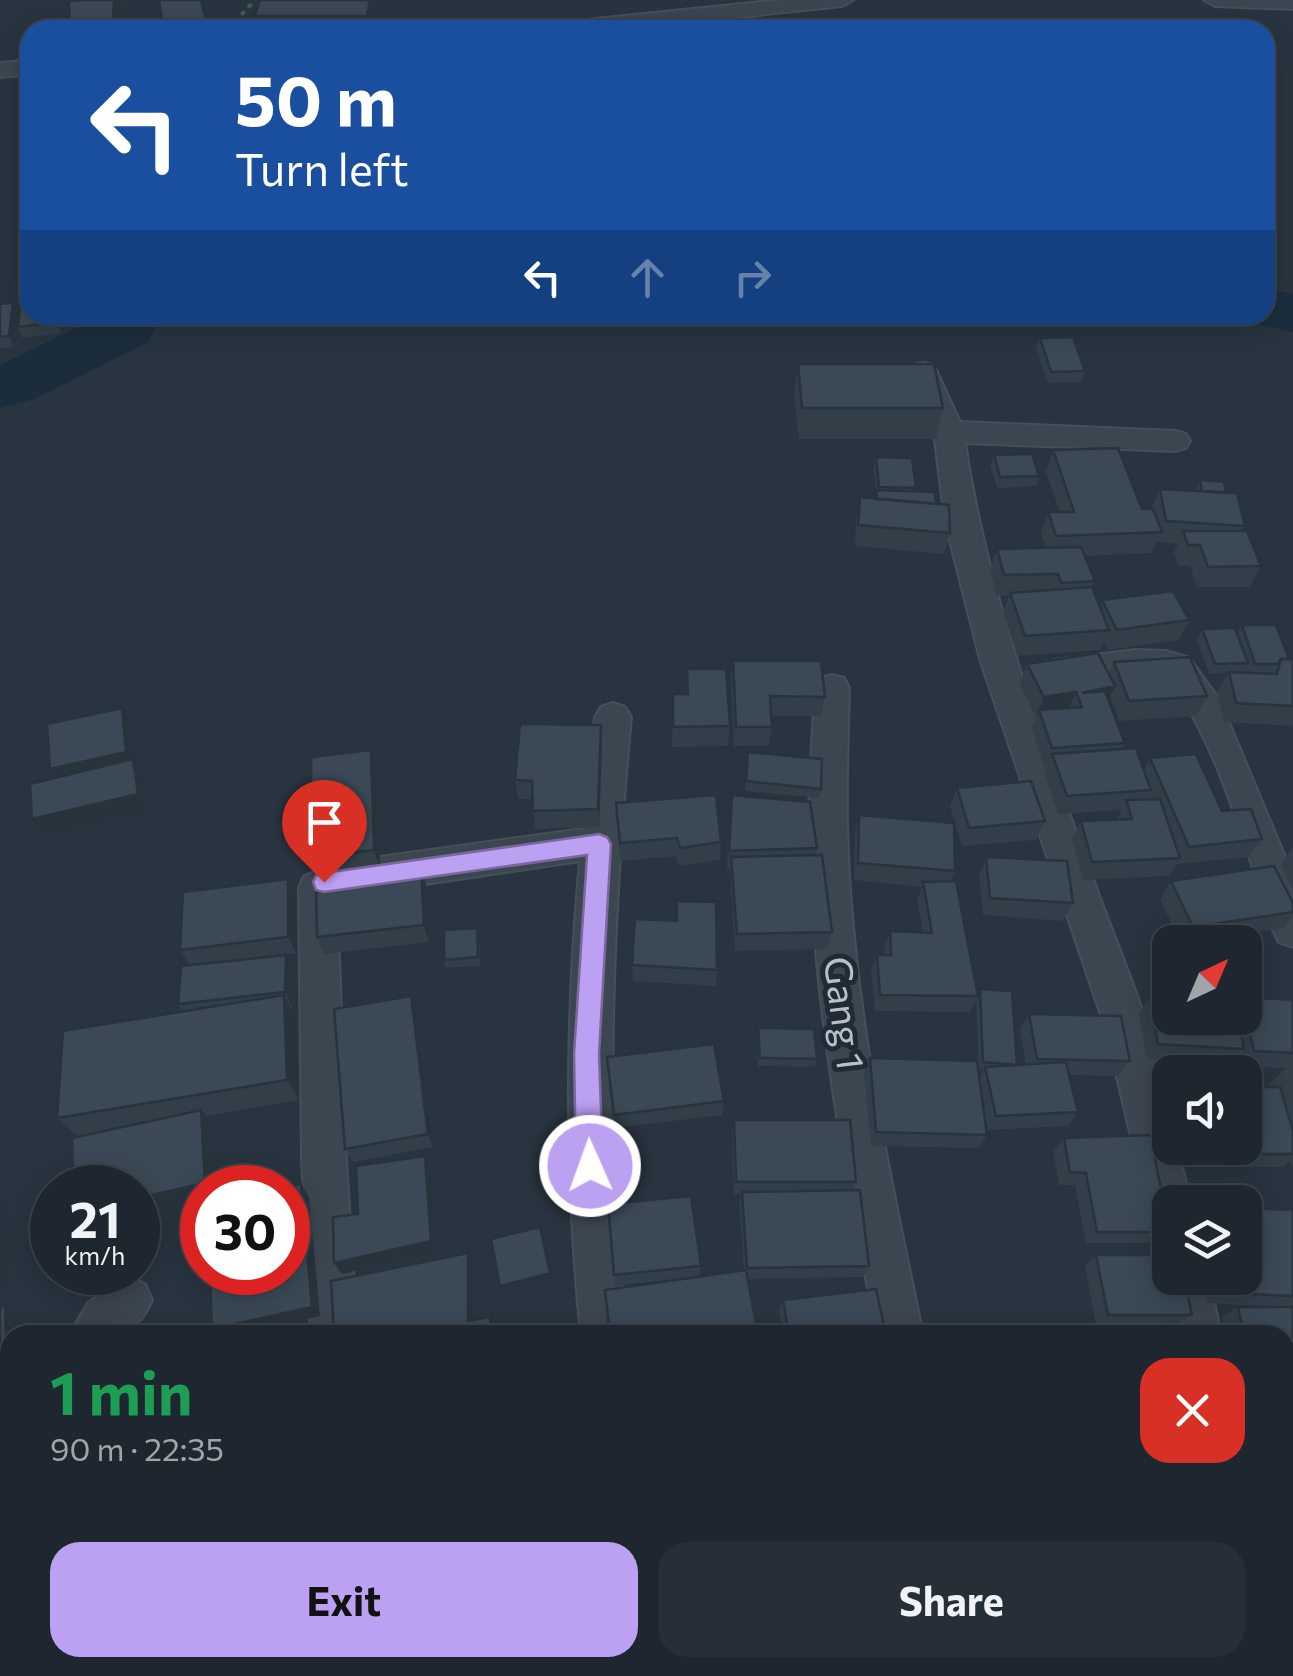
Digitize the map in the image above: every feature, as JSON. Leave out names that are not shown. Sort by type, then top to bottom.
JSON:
[{"type":"street","points":[[757,19],[842,0]]},
{"type":"street","points":[[1215,0],[1293,2]]},
{"type":"street","points":[[923,372],[949,432],[961,521],[1003,678],[1058,824],[1126,1027],[1165,1185]]},
{"type":"street","points":[[949,432],[1104,441],[1175,440]]},
{"type":"street","points":[[1003,678],[1162,663],[1182,669],[1228,758],[1293,930]]},
{"type":"street","name":"Gang 1","points":[[832,688],[828,826],[839,974],[862,1148],[898,1325]]},
{"type":"street","points":[[603,1325],[591,1241],[586,1054],[599,844],[613,716]]},
{"type":"street","points":[[334,1325],[316,890],[336,878],[599,844]]},
{"type":"street","points":[[1190,1295],[1196,1325]]},
{"type":"street","points":[[100,1325],[129,1300]]},
{"type":"path","points":[[237,20],[255,0]]},
{"type":"building","points":[[114,0],[113,20],[70,20],[69,1]]},
{"type":"building","points":[[159,0],[201,0],[206,20],[162,20]]},
{"type":"building","points":[[260,0],[370,0],[367,16],[255,16]]},
{"type":"building","points":[[13,303],[9,336],[0,337],[0,304]]},
{"type":"building","points":[[1073,337],[1085,371],[1051,372],[1040,338]]},
{"type":"building","points":[[798,364],[934,364],[943,408],[802,408]]},
{"type":"building","points":[[1118,448],[1142,509],[1153,509],[1162,532],[1056,536],[1048,512],[1074,512],[1053,450]]},
{"type":"building","points":[[1032,454],[1039,476],[1000,477],[994,455]]},
{"type":"building","points":[[876,457],[912,458],[916,488],[879,487]]},
{"type":"building","points":[[1200,480],[1224,482],[1226,493],[1202,491]]},
{"type":"building","points":[[1160,489],[1237,493],[1245,526],[1166,521]]},
{"type":"building","points":[[876,490],[935,492],[936,504],[877,499]]},
{"type":"building","points":[[860,497],[949,505],[950,533],[858,525]]},
{"type":"building","points":[[1183,531],[1247,531],[1261,566],[1208,567],[1200,545],[1188,545]]},
{"type":"building","points":[[1081,547],[1095,581],[1061,583],[1058,574],[1004,575],[997,549]]},
{"type":"building","points":[[1092,587],[1109,630],[1025,636],[1010,593]]},
{"type":"building","points":[[1173,591],[1189,620],[1117,630],[1102,600]]},
{"type":"building","points":[[1242,625],[1276,625],[1289,659],[1281,659],[1278,664],[1255,664]]},
{"type":"building","points":[[1235,628],[1248,663],[1215,664],[1202,629]]},
{"type":"building","points":[[1098,653],[1115,686],[1082,693],[1105,691],[1125,743],[1052,748],[1039,710],[1082,707],[1076,692],[1044,697],[1027,664]]},
{"type":"building","points":[[1190,657],[1207,696],[1129,701],[1114,662]]},
{"type":"building","points":[[1281,659],[1293,659],[1293,706],[1236,703],[1229,672],[1277,674]]},
{"type":"building","points":[[733,661],[821,661],[825,697],[770,696],[772,727],[736,727]]},
{"type":"building","points":[[687,669],[726,669],[730,726],[673,727],[673,694],[688,694]]},
{"type":"building","points":[[122,708],[126,752],[50,769],[47,724]]},
{"type":"building","points":[[520,724],[601,725],[598,809],[533,811],[532,781],[515,780]]},
{"type":"building","points":[[1136,748],[1151,790],[1067,796],[1052,754]]},
{"type":"building","points":[[371,750],[374,850],[311,857],[311,757]]},
{"type":"building","points":[[748,752],[822,759],[821,789],[746,781]]},
{"type":"building","points":[[1196,754],[1222,811],[1251,809],[1262,839],[1189,847],[1150,758]]},
{"type":"building","points":[[133,759],[138,794],[32,819],[30,784]]},
{"type":"building","points":[[1031,781],[1045,821],[969,828],[957,788]]},
{"type":"building","points":[[716,795],[721,842],[680,848],[677,838],[620,843],[616,803]]},
{"type":"building","points":[[732,795],[810,802],[817,848],[729,851]]},
{"type":"building","points":[[1160,799],[1180,858],[1092,862],[1081,821],[1132,819],[1126,800]]},
{"type":"building","points":[[859,815],[954,823],[955,871],[858,863]]},
{"type":"building","points":[[822,855],[832,932],[737,934],[731,857]]},
{"type":"building","points":[[986,857],[1067,861],[1073,903],[990,898]]},
{"type":"building","points":[[1274,866],[1293,903],[1293,912],[1192,925],[1171,881]]},
{"type":"building","points":[[421,867],[424,925],[317,937],[316,880]]},
{"type":"building","points":[[288,879],[288,937],[180,950],[183,892]]},
{"type":"building","points":[[956,881],[978,996],[880,995],[877,955],[891,955],[890,931],[932,933],[923,882]]},
{"type":"building","points":[[677,901],[716,902],[717,970],[632,965],[635,919],[677,921]]},
{"type":"building","points":[[477,928],[478,957],[444,960],[444,930]]},
{"type":"building","points":[[286,955],[285,992],[178,1004],[181,966]]},
{"type":"building","points":[[980,989],[1012,991],[1017,1065],[983,1062]]},
{"type":"building","points":[[284,995],[287,1080],[57,1118],[63,1031]]},
{"type":"building","points":[[411,996],[428,1134],[345,1149],[334,1009]]},
{"type":"building","points":[[1262,998],[1293,1000],[1293,1053],[1254,1051],[1250,1035],[1262,1035]]},
{"type":"building","points":[[1029,1014],[1121,1016],[1130,1061],[1037,1059]]},
{"type":"building","points":[[758,1028],[814,1029],[817,1059],[760,1058]]},
{"type":"building","points":[[1156,1035],[1241,1035],[1244,1049],[1158,1044]]},
{"type":"building","points":[[714,1044],[724,1101],[614,1115],[607,1057]]},
{"type":"building","points":[[870,1058],[977,1061],[987,1135],[876,1132]]},
{"type":"building","points":[[1066,1062],[1078,1112],[996,1116],[985,1067]]},
{"type":"building","points":[[1262,1087],[1280,1087],[1293,1131],[1293,1154],[1262,1154]]},
{"type":"building","points":[[201,1110],[204,1165],[180,1165],[180,1189],[160,1193],[160,1165],[73,1165],[72,1138]]},
{"type":"building","points":[[734,1120],[850,1120],[856,1182],[736,1182]]},
{"type":"building","points":[[1150,1135],[1152,1165],[1156,1165],[1160,1185],[1152,1185],[1152,1232],[1097,1232],[1086,1173],[1070,1172],[1064,1138]]},
{"type":"building","points":[[425,1156],[431,1241],[334,1263],[333,1217],[358,1214],[356,1166]]},
{"type":"building","points":[[860,1190],[869,1266],[747,1268],[742,1192]]},
{"type":"building","points":[[691,1196],[701,1266],[614,1275],[608,1204]]},
{"type":"building","points":[[1262,1209],[1293,1210],[1293,1296],[1262,1295]]},
{"type":"building","points":[[540,1227],[550,1273],[500,1286],[491,1239]]},
{"type":"building","points":[[468,1253],[468,1321],[490,1317],[491,1325],[333,1325],[331,1281]]},
{"type":"building","points":[[1096,1255],[1152,1255],[1152,1295],[1188,1295],[1192,1315],[1108,1315]]},
{"type":"building","points":[[746,1270],[756,1325],[609,1325],[605,1290]]},
{"type":"building","points":[[310,1285],[312,1307],[230,1325],[212,1325],[211,1295],[310,1295]]},
{"type":"building","points":[[876,1289],[884,1325],[787,1325],[783,1300]]},
{"type":"building","points":[[5,1305],[6,1325],[0,1325],[0,1307]]},
{"type":"building","points":[[1238,1307],[1293,1307],[1293,1325],[1242,1325]]},
{"type":"waterway","points":[[1275,310],[1293,313]]},
{"type":"waterway","points":[[0,387],[128,325]]},
{"type":"route","points":[[324,882],[599,844],[586,1054],[590,1166]]}]
